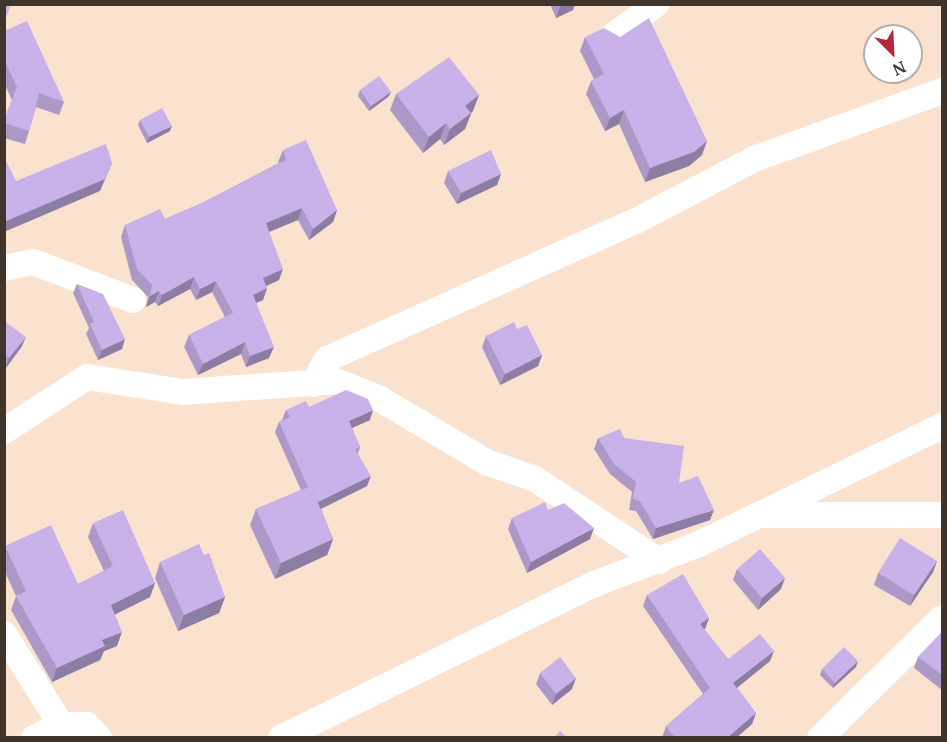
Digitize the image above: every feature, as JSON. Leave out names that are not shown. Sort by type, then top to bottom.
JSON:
[{"type":"street","points":[[613,36],[656,4]]},
{"type":"street","points":[[313,384],[327,359],[636,221],[754,159],[942,91]]},
{"type":"street","points":[[4,268],[33,262],[133,300]]},
{"type":"street","points":[[4,431],[87,377],[183,392],[336,381],[358,388],[486,462],[535,479],[659,561]]},
{"type":"street","points":[[281,738],[592,585],[659,561],[761,515],[942,426]]},
{"type":"street","points":[[761,515],[942,515]]},
{"type":"street","points":[[830,735],[942,618]]},
{"type":"street","points":[[4,634],[61,725]]},
{"type":"street","points":[[34,738],[61,725],[87,725],[99,738]]},
{"type":"building","points":[[4,4],[11,4],[4,23]]},
{"type":"building","points":[[649,18],[707,141],[694,152],[650,168],[624,110],[610,118],[591,81],[604,74],[585,37],[604,28],[620,37]]},
{"type":"building","points":[[27,21],[64,102],[39,93],[29,131],[4,123],[17,87],[4,60],[4,31]]},
{"type":"building","points":[[449,57],[479,95],[465,106],[471,113],[450,129],[446,123],[429,137],[396,94]]},
{"type":"building","points":[[379,76],[391,92],[371,106],[360,90]]},
{"type":"building","points":[[162,108],[172,126],[149,137],[140,120]]},
{"type":"building","points":[[306,140],[337,210],[313,229],[302,208],[266,223],[283,269],[263,278],[267,288],[253,295],[274,347],[250,356],[245,342],[203,364],[189,335],[233,313],[216,281],[200,289],[194,277],[162,295],[159,291],[150,296],[152,285],[137,269],[125,225],[160,209],[165,219],[202,203],[286,160],[283,150]]},
{"type":"building","points":[[106,144],[112,163],[105,179],[4,222],[4,157],[16,181]]},
{"type":"building","points":[[491,150],[501,174],[461,193],[448,171]]},
{"type":"building","points":[[77,284],[103,294],[125,339],[102,350],[90,324],[94,322]]},
{"type":"building","points":[[4,321],[26,337],[9,358],[4,355]]},
{"type":"building","points":[[514,322],[517,329],[527,325],[542,355],[505,374],[486,336]]},
{"type":"building","points":[[346,390],[368,399],[373,410],[349,421],[360,447],[355,449],[371,476],[318,502],[311,486],[308,487],[279,422],[290,417],[286,410],[306,401],[309,407]]},
{"type":"building","points":[[620,429],[624,438],[684,446],[679,483],[698,476],[714,510],[656,528],[640,501],[633,499],[636,482],[614,464],[598,438]]},
{"type":"building","points":[[311,486],[333,539],[281,563],[256,509]]},
{"type":"building","points":[[545,502],[548,510],[564,503],[594,528],[531,562],[512,518]]},
{"type":"building","points":[[123,510],[155,583],[111,605],[122,632],[102,640],[105,646],[57,668],[16,596],[26,591],[5,546],[51,525],[78,584],[113,566],[93,523]]},
{"type":"building","points":[[900,538],[937,561],[914,595],[878,573]]},
{"type":"building","points":[[199,544],[204,555],[209,553],[225,597],[184,615],[160,562]]},
{"type":"building","points":[[760,549],[785,578],[762,598],[737,569]]},
{"type":"building","points":[[683,574],[709,618],[700,624],[728,659],[760,634],[774,651],[733,683],[756,713],[727,738],[675,738],[666,726],[710,688],[647,595]]},
{"type":"building","points":[[942,632],[942,675],[918,657]]},
{"type":"building","points":[[844,647],[858,661],[835,683],[822,669]]},
{"type":"building","points":[[560,657],[576,678],[556,694],[540,673]]},
{"type":"building","points":[[560,731],[567,738],[554,738]]}]
